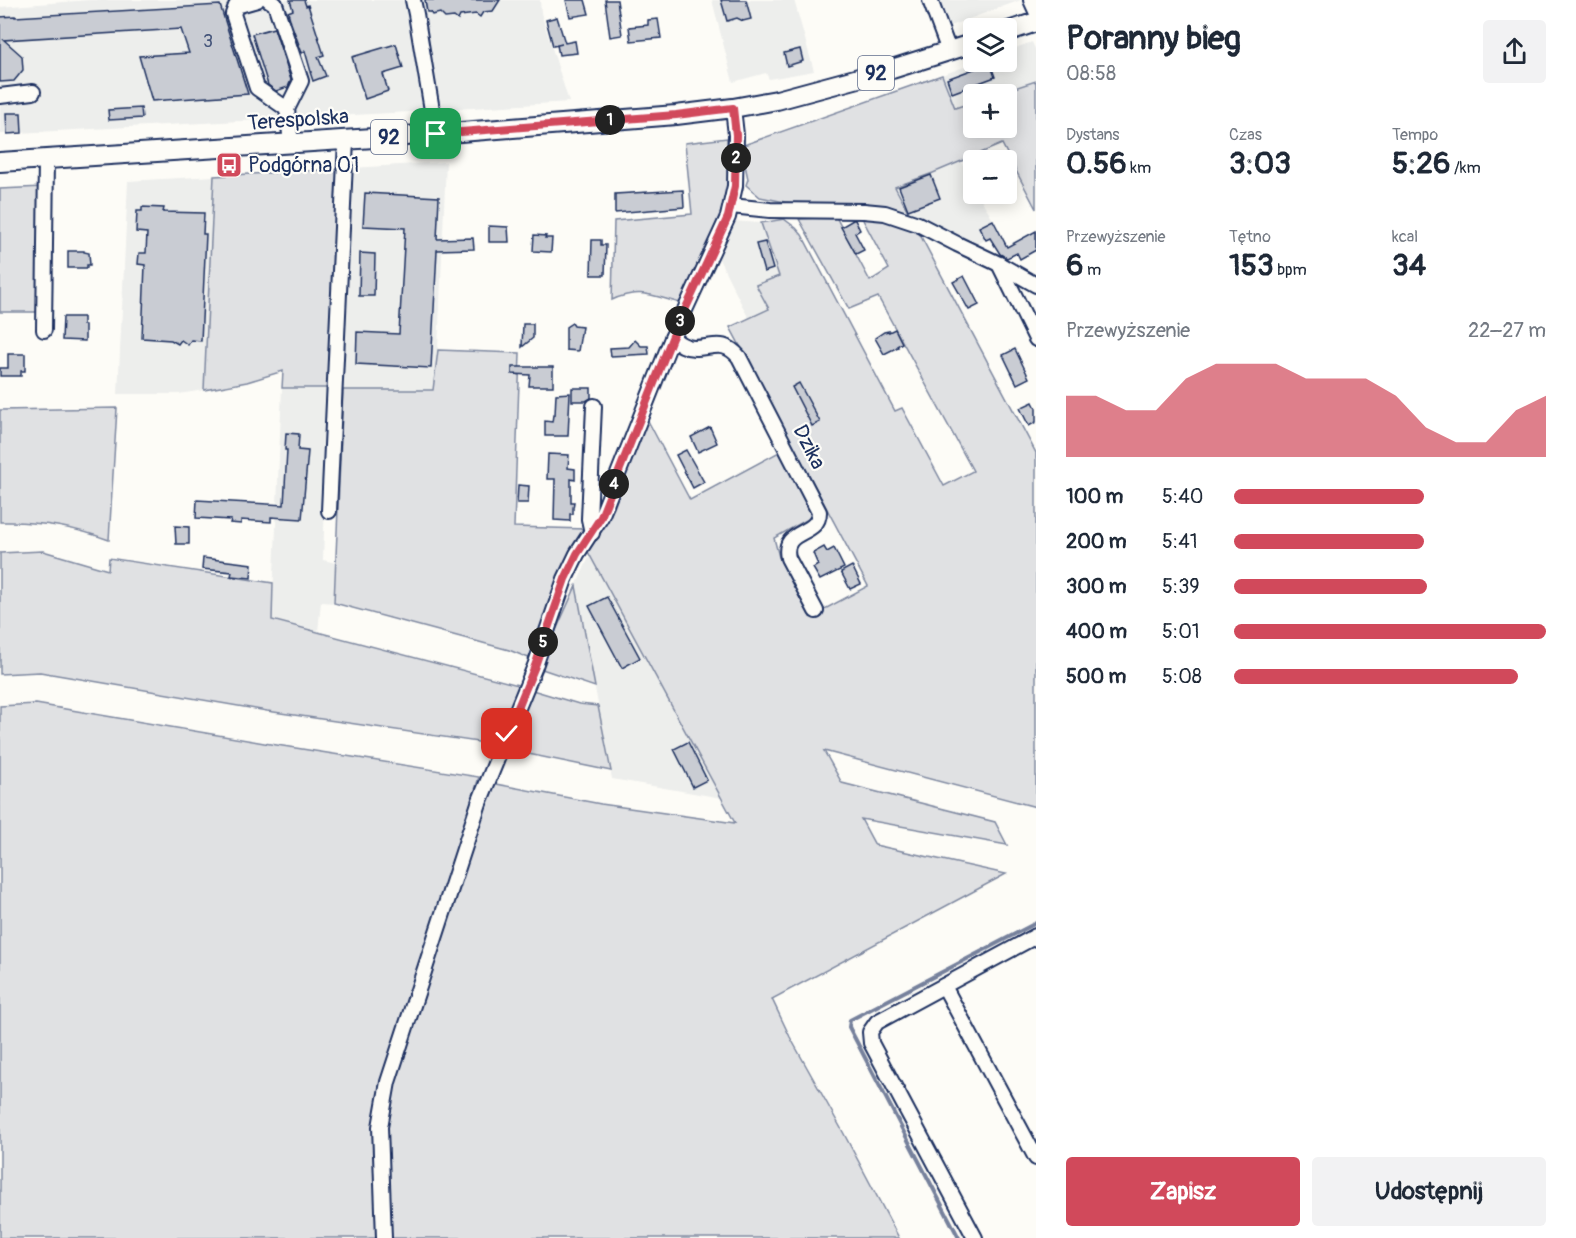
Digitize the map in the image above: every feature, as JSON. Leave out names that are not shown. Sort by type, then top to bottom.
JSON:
[{"type":"main road","points":[[1017,28],[1036,22]]},
{"type":"main road","name":"92","points":[[949,51],[963,46]]},
{"type":"main road","name":"Terespolska","points":[[0,162],[436,134],[676,115],[777,100],[949,51]]},
{"type":"street","points":[[269,0],[275,4],[301,81],[287,110],[291,143]]},
{"type":"street","points":[[413,0],[436,134]]},
{"type":"street","points":[[930,0],[949,51]]},
{"type":"street","points":[[1031,0],[1036,11]]},
{"type":"street","points":[[253,1],[236,6],[233,15],[258,88],[287,110]]},
{"type":"street","points":[[0,96],[33,92]]},
{"type":"street","points":[[384,1238],[380,1127],[388,1082],[478,803],[535,666],[565,579],[577,554],[601,517],[672,338],[728,217],[735,186],[736,135],[733,108]]},
{"type":"street","points":[[329,511],[346,140]]},
{"type":"street","points":[[44,330],[46,159]]},
{"type":"street","points":[[730,206],[770,210],[885,213],[918,224],[1036,285]]},
{"type":"street","points":[[999,264],[1036,339]]},
{"type":"street","name":"Dzika","points":[[672,338],[681,345],[693,348],[721,345],[735,352],[739,357],[819,512],[819,518],[814,526],[795,536],[786,546],[788,558],[816,611]]},
{"type":"street","points":[[591,533],[589,519],[594,406]]},
{"type":"street","points":[[975,1238],[871,1043],[870,1032],[877,1022],[944,986],[1034,943]]},
{"type":"street","points":[[944,986],[1036,1158]]},
{"type":"shaded area","points":[[89,0],[407,0],[428,111],[0,134],[0,7]]},
{"type":"shaded area","points":[[420,0],[540,0],[541,13],[569,102],[440,110]]},
{"type":"shaded area","points":[[712,0],[794,0],[814,71],[769,79],[766,73],[733,82]]},
{"type":"shaded area","points":[[934,0],[1021,0],[972,18],[963,18],[963,21],[944,28]]},
{"type":"shaded area","points":[[1032,42],[1036,51],[1036,81],[1017,87],[1017,84],[963,84],[963,106],[955,109],[942,75],[963,67],[963,72],[1017,72],[1017,47]]},
{"type":"shaded area","points":[[942,75],[955,108],[963,105],[963,138],[1017,138],[1017,87],[1036,81],[1036,209],[1017,173],[1017,150],[1005,150],[1002,144],[988,150],[963,150],[963,160],[895,187],[911,217],[760,197],[746,185],[748,179],[741,146]]},
{"type":"shaded area","points":[[727,138],[728,194],[680,303],[638,293],[612,300],[614,221],[692,214],[685,143]]},
{"type":"shaded area","points":[[961,161],[963,165],[963,204],[984,204],[993,220],[996,234],[974,246],[911,217],[895,187]]},
{"type":"shaded area","points":[[446,162],[438,350],[434,390],[343,390],[353,168]]},
{"type":"shaded area","points":[[339,169],[329,388],[282,388],[283,371],[247,382],[204,390],[214,176]]},
{"type":"shaded area","points":[[214,176],[204,390],[179,394],[118,394],[128,181]]},
{"type":"shaded area","points":[[43,187],[40,312],[0,312],[0,189]]},
{"type":"shaded area","points":[[861,216],[887,217],[918,231],[1036,453],[1036,807],[824,751],[842,783],[995,822],[1007,845],[861,819],[875,845],[1006,874],[772,999],[790,1037],[899,1238],[389,1238],[385,1127],[388,1102],[491,783],[601,804],[735,823],[586,548],[614,508],[646,417],[690,500],[781,451],[812,511],[810,518],[774,538],[779,557],[810,617],[868,586],[730,327],[769,309],[756,285],[779,276],[761,223],[784,219],[802,235],[895,411],[902,408],[944,486],[973,471],[878,297],[849,309],[799,219],[836,217],[870,281],[889,269]]},
{"type":"shaded area","points":[[732,221],[761,223],[779,276],[769,309],[749,319],[717,255]]},
{"type":"shaded area","points":[[438,350],[520,353],[514,527],[586,529],[531,659],[509,650],[334,603],[343,390],[433,390]]},
{"type":"shaded area","points":[[282,388],[329,388],[323,560],[336,563],[334,603],[321,602],[318,632],[272,620]]},
{"type":"shaded area","points":[[117,408],[109,540],[56,526],[0,522],[0,410]]},
{"type":"shaded area","points":[[43,551],[108,570],[109,558],[273,583],[272,620],[522,686],[498,745],[267,711],[40,672],[0,674],[0,553]]},
{"type":"shaded area","points":[[590,555],[722,798],[612,779],[576,586]]},
{"type":"shaded area","points":[[576,586],[595,687],[539,668]]},
{"type":"shaded area","points":[[529,689],[579,704],[598,706],[611,771],[504,749]]},
{"type":"shaded area","points":[[36,704],[479,777],[381,1093],[378,1238],[0,1238],[0,706]]},
{"type":"building","points":[[290,0],[304,0],[306,6],[308,5],[324,55],[318,57],[326,76],[313,81],[305,51],[302,53],[291,23],[288,12],[293,10]]},
{"type":"building","points":[[425,0],[500,0],[493,11],[483,12],[480,17],[476,14],[460,16],[458,20],[454,17],[445,18],[440,13],[432,15],[427,12]]},
{"type":"building","points":[[566,0],[585,0],[589,14],[570,17]]},
{"type":"building","points":[[605,0],[617,0],[622,35],[610,37]]},
{"type":"building","points":[[721,0],[746,0],[751,19],[743,21],[737,18],[727,21]]},
{"type":"building","points":[[220,5],[248,94],[152,101],[139,56],[189,53],[181,29],[4,40],[22,56],[23,70],[14,81],[0,82],[0,17]]},
{"type":"building","points":[[557,17],[565,43],[575,41],[577,53],[559,55],[557,45],[553,46],[546,20]]},
{"type":"building","points":[[658,19],[661,38],[631,41],[629,27],[648,25],[648,20]]},
{"type":"building","points":[[274,28],[291,80],[288,87],[276,91],[268,85],[252,34]]},
{"type":"building","points":[[396,44],[403,68],[383,74],[388,91],[365,99],[352,57]]},
{"type":"building","points":[[800,49],[803,61],[787,66],[784,53]]},
{"type":"building","points":[[966,72],[993,72],[995,77],[976,84],[963,84],[963,89],[952,93],[947,79]]},
{"type":"building","points":[[141,108],[142,118],[109,120],[108,110]]},
{"type":"building","points":[[6,113],[21,113],[22,133],[7,134]]},
{"type":"building","points":[[931,175],[940,198],[908,210],[899,187]]},
{"type":"building","points":[[683,190],[684,207],[615,213],[615,194]]},
{"type":"building","points":[[365,193],[439,197],[437,239],[473,238],[474,249],[437,250],[431,368],[356,364],[357,332],[399,334],[405,228],[363,226]]},
{"type":"building","points":[[142,207],[164,208],[163,212],[204,213],[203,234],[206,234],[201,341],[191,340],[188,345],[181,340],[178,344],[171,340],[142,338],[145,265],[138,264],[139,253],[146,253],[147,233],[136,232],[137,211],[142,211]]},
{"type":"building","points":[[853,220],[860,230],[855,233],[864,250],[856,254],[841,227]]},
{"type":"building","points":[[993,220],[1007,247],[1036,231],[1036,250],[1020,259],[1017,253],[1007,258],[1000,254],[990,238],[986,240],[979,227]]},
{"type":"building","points":[[489,226],[508,227],[509,242],[489,242]]},
{"type":"building","points":[[534,235],[552,238],[551,252],[533,251]]},
{"type":"building","points":[[592,240],[601,240],[601,245],[606,245],[605,275],[591,275]]},
{"type":"building","points":[[765,242],[773,269],[764,272],[756,244]]},
{"type":"building","points":[[68,251],[89,253],[90,265],[87,265],[87,268],[68,268]]},
{"type":"building","points":[[360,253],[375,254],[374,296],[359,296]]},
{"type":"building","points":[[964,276],[979,305],[969,310],[953,282]]},
{"type":"building","points":[[63,317],[83,317],[85,341],[62,340]]},
{"type":"building","points":[[572,323],[574,326],[582,327],[578,351],[566,350],[566,327]]},
{"type":"building","points":[[523,324],[533,324],[533,338],[522,347]]},
{"type":"building","points":[[895,329],[902,343],[884,354],[875,338]]},
{"type":"building","points":[[635,340],[641,346],[648,346],[649,354],[611,356],[610,348],[629,347]]},
{"type":"building","points":[[1015,349],[1029,378],[1017,384],[1003,355]]},
{"type":"building","points":[[8,354],[25,354],[25,371],[21,371],[21,376],[0,376],[0,368],[8,368]]},
{"type":"building","points":[[512,367],[553,367],[553,386],[529,386],[530,375],[512,374]]},
{"type":"building","points":[[799,383],[820,422],[812,426],[792,387]]},
{"type":"building","points":[[572,388],[591,388],[591,398],[586,401],[572,401]]},
{"type":"building","points":[[570,393],[568,436],[545,436],[545,421],[552,422],[553,415],[555,415],[556,394]]},
{"type":"building","points":[[1033,402],[1036,408],[1036,422],[1029,426],[1020,408]]},
{"type":"building","points":[[710,427],[717,443],[698,452],[691,437]]},
{"type":"building","points":[[286,433],[299,434],[298,450],[308,451],[302,519],[271,517],[271,522],[241,520],[241,524],[230,523],[231,520],[196,518],[197,500],[284,505]]},
{"type":"building","points":[[686,450],[704,482],[693,488],[676,455]]},
{"type":"building","points":[[548,454],[569,455],[568,468],[575,469],[575,480],[571,479],[571,502],[574,502],[570,521],[554,520],[555,479],[547,479]]},
{"type":"building","points":[[518,485],[529,486],[528,503],[517,503]]},
{"type":"building","points":[[175,526],[189,527],[189,544],[176,544]]},
{"type":"building","points":[[824,547],[827,552],[834,548],[844,568],[820,580],[813,568],[818,565],[813,553]]},
{"type":"building","points":[[203,558],[252,564],[251,578],[231,576],[232,572],[202,569]]},
{"type":"building","points":[[852,566],[861,584],[850,589],[841,572]]},
{"type":"building","points":[[607,597],[640,658],[622,668],[589,606]]},
{"type":"building","points":[[688,742],[707,780],[693,787],[674,749]]},
{"type":"waterway","points":[[959,1238],[849,1027],[850,1020],[1036,923]]},
{"type":"place","name":"Podgórna 01","points":[[229,165]]},
{"type":"route","points":[[436,134],[676,115],[733,108],[736,135],[735,186],[728,217],[672,338],[601,517],[577,554],[565,579],[535,666],[507,734]]}]
